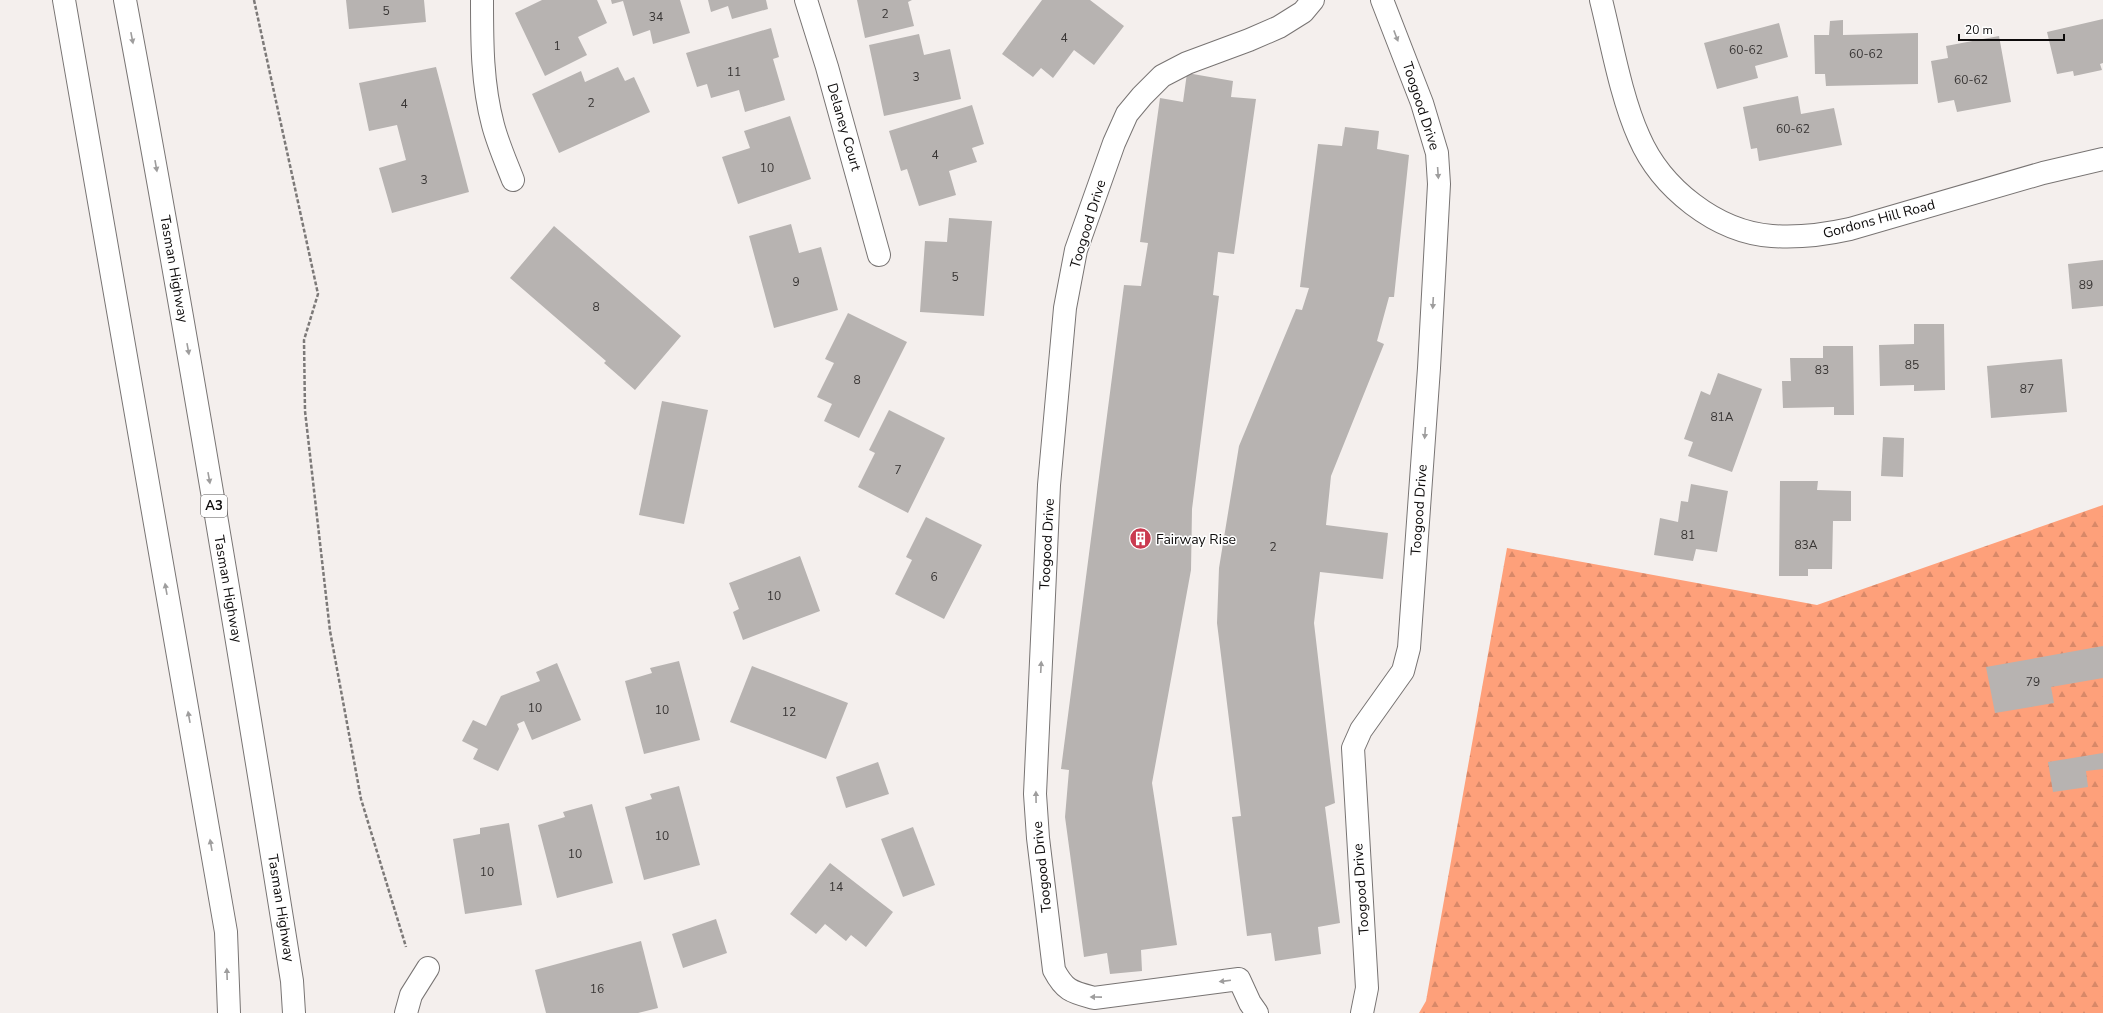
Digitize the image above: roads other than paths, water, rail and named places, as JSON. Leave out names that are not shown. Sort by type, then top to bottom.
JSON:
[{"type":"main road","points":[[64,0],[226,932],[229,1013]]},
{"type":"main road","name":"Tasman Highway","points":[[125,0],[187,346],[254,745],[292,981],[294,1013]]},
{"type":"main road","points":[[482,0],[482,54],[486,89],[493,125],[513,180]]},
{"type":"main road","name":"Delaney Court","points":[[806,0],[827,68],[879,255]]},
{"type":"main road","name":"Toogood Drive","points":[[1257,1013],[1250,1003],[1239,979],[1094,998],[1075,993],[1062,984],[1054,970],[1038,838],[1035,794],[1049,485],[1065,308],[1076,250],[1114,143],[1127,114],[1162,76],[1187,63],[1279,27],[1302,12],[1313,0]]},
{"type":"main road","name":"Toogood Drive","points":[[1362,1013],[1367,988],[1352,748],[1360,730],[1403,671],[1409,648],[1429,375],[1439,184],[1437,153],[1422,103],[1382,0]]},
{"type":"main road","name":"Gordons Hill Road","points":[[1601,0],[1627,101],[1639,137],[1652,162],[1683,196],[1701,210],[1726,224],[1749,232],[1770,236],[1799,237],[1822,235],[1850,229],[2044,173],[2103,159]]},
{"type":"main road","points":[[406,1013],[411,995],[428,968]]},
{"type":"place","name":"Fairway Rise","points":[[1141,539]]}]
